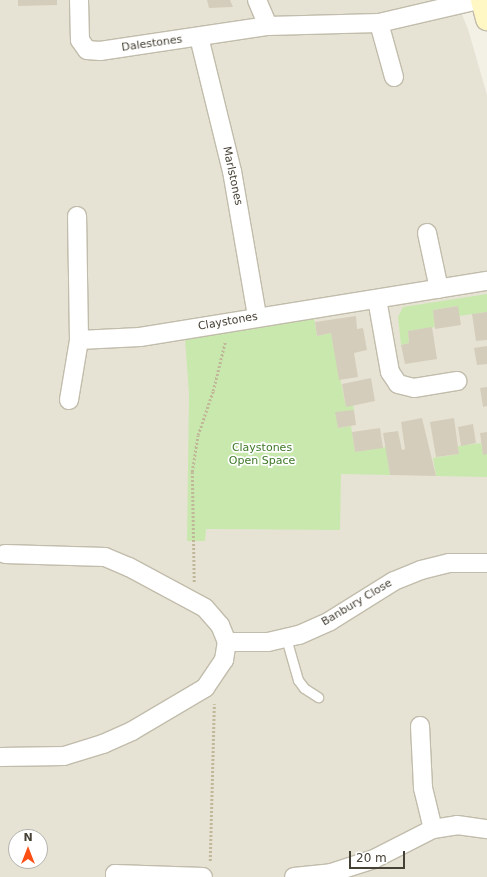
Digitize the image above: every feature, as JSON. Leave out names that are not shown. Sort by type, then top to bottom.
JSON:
[{"type":"street","name":"Dalestones","points":[[79,0],[80,40],[87,50],[100,51],[268,26],[379,23],[478,0]]},
{"type":"street","points":[[257,0],[268,26]]},
{"type":"street","points":[[482,0],[487,19]]},
{"type":"street","points":[[379,23],[394,77]]},
{"type":"street","name":"Marlstones","points":[[199,37],[232,171],[257,316]]},
{"type":"street","points":[[69,400],[79,340],[77,216]]},
{"type":"street","points":[[427,233],[439,289]]},
{"type":"street","name":"Claystones","points":[[79,340],[140,337],[257,316],[377,299],[487,281]]},
{"type":"street","points":[[377,299],[390,372],[398,384],[414,388],[457,381]]},
{"type":"street","points":[[0,757],[64,756],[103,744],[156,718],[205,688],[224,660],[227,642],[220,625],[205,608],[106,557],[5,554]]},
{"type":"street","name":"Banbury Close","points":[[227,642],[268,642],[299,636],[330,621],[394,581],[421,570],[449,563],[487,563]]},
{"type":"street","points":[[420,726],[423,788],[433,829]]},
{"type":"street","points":[[294,877],[331,873],[374,859],[433,829],[457,825],[487,829]]},
{"type":"street","points":[[115,877],[115,874],[206,873]]},
{"type":"lane","points":[[286,638],[298,680],[304,688],[318,697]]},
{"type":"path","points":[[190,600],[194,586],[192,472],[198,435],[226,345],[222,323]]},
{"type":"path","points":[[206,873],[214,675]]},
{"type":"shaded area","points":[[0,0],[456,0],[468,29],[487,95],[487,877],[0,877]]},
{"type":"green space","points":[[487,294],[487,312],[459,316],[457,306],[433,310],[435,327],[408,331],[409,343],[401,345],[398,317],[403,307]]},
{"type":"green space","name":"Claystones Open Space","points":[[314,318],[317,336],[331,333],[346,407],[353,405],[354,410],[336,413],[338,428],[351,426],[355,452],[386,447],[390,475],[341,474],[340,530],[206,529],[205,541],[187,541],[189,394],[185,339]]},
{"type":"green space","points":[[481,443],[483,454],[487,454],[487,477],[436,476],[433,458],[459,454],[458,446]]},
{"type":"building","points":[[18,0],[57,0],[57,5],[18,6]]},
{"type":"building","points":[[207,0],[230,0],[233,7],[209,8]]},
{"type":"building","points":[[458,306],[461,325],[435,329],[433,310]]},
{"type":"building","points":[[487,312],[487,340],[476,341],[472,314]]},
{"type":"building","points":[[356,316],[357,329],[363,328],[367,350],[354,353],[358,377],[339,380],[331,333],[317,336],[315,322]]},
{"type":"building","points":[[432,327],[437,359],[405,364],[401,345],[409,343],[408,331]]},
{"type":"building","points":[[487,346],[487,364],[477,365],[474,348]]},
{"type":"building","points":[[371,378],[375,401],[346,407],[342,384]]},
{"type":"building","points":[[487,387],[487,406],[483,407],[480,388]]},
{"type":"building","points":[[354,410],[356,425],[338,428],[335,412]]},
{"type":"building","points":[[422,418],[436,476],[390,475],[383,433],[398,431],[402,450],[405,449],[401,422]]},
{"type":"building","points":[[454,418],[459,454],[436,457],[430,422]]},
{"type":"building","points":[[473,424],[476,443],[461,446],[458,427]]},
{"type":"building","points":[[380,428],[383,448],[355,452],[352,432]]},
{"type":"building","points":[[487,432],[487,454],[483,455],[480,433]]}]
